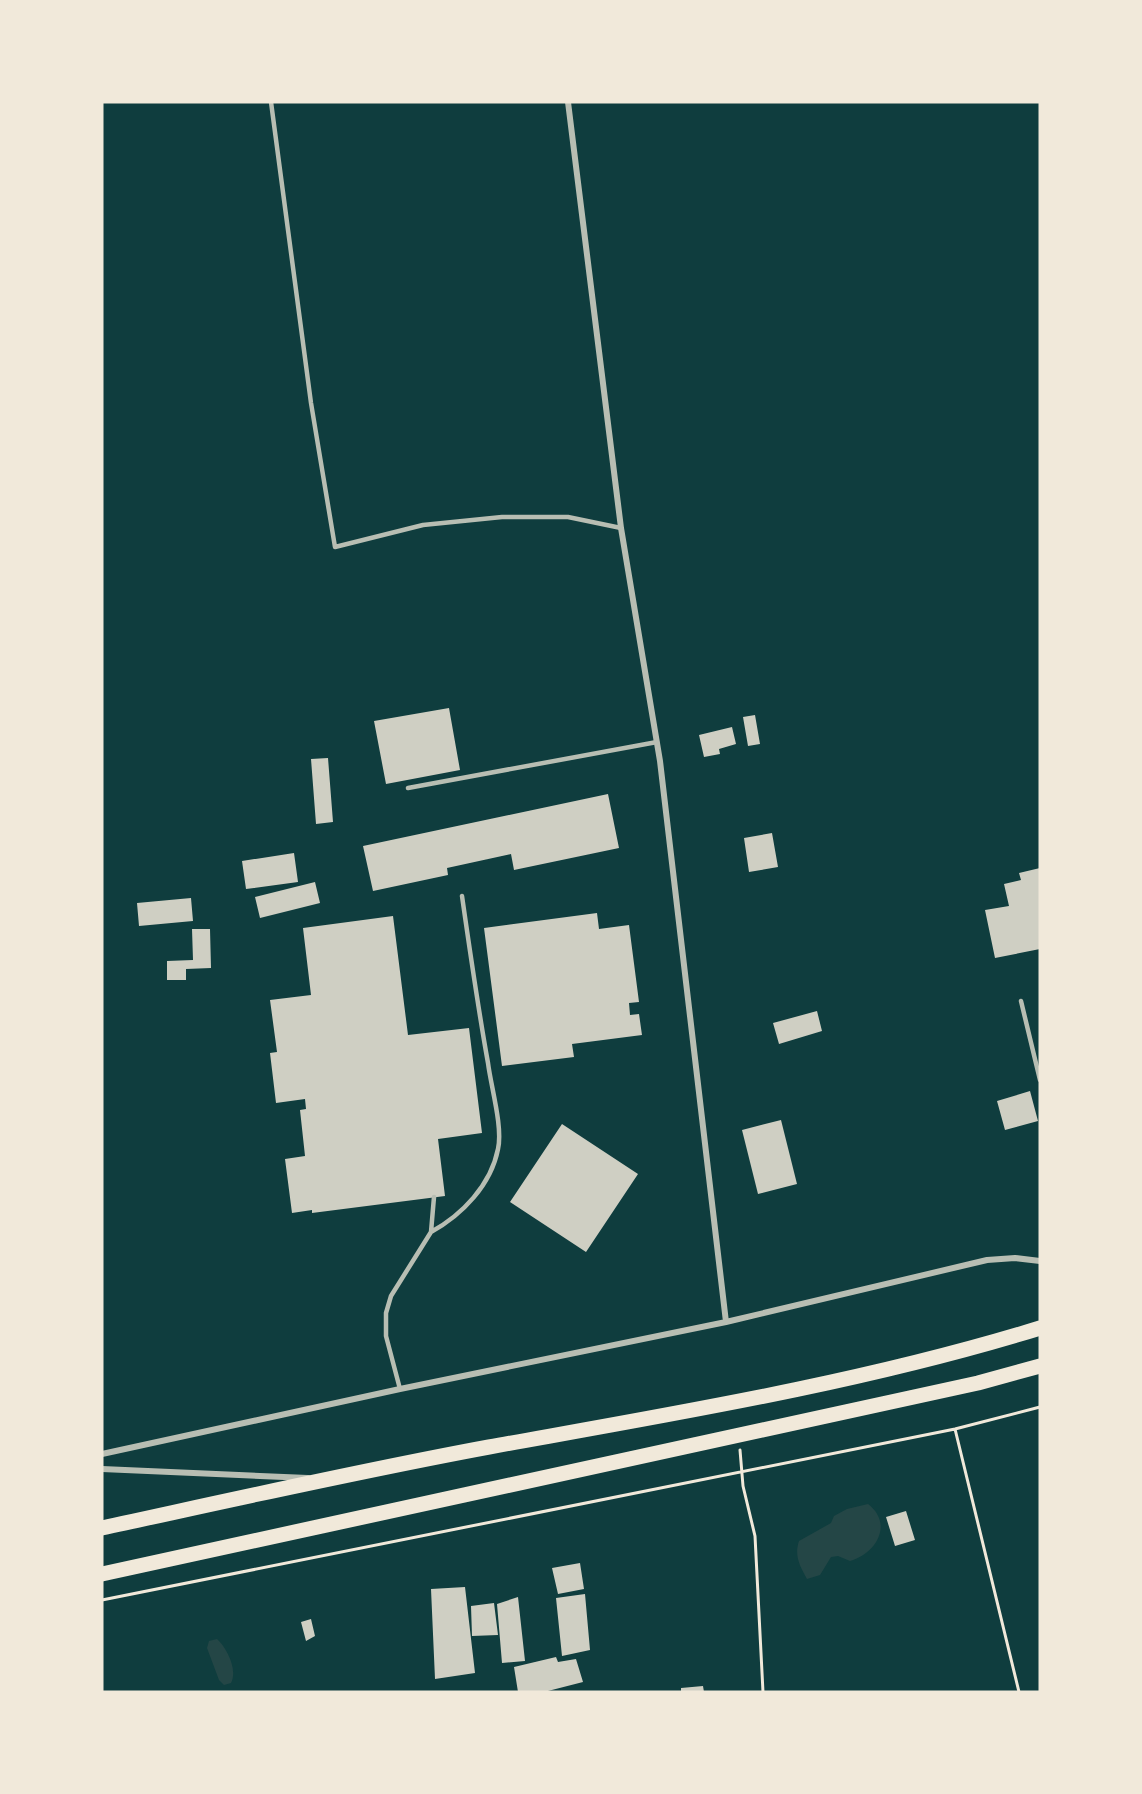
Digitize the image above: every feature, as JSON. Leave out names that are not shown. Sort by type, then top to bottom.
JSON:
[{"type":"highway","points":[[102,1528],[411,1462],[735,1402],[970,1350],[1040,1328]]},
{"type":"highway","points":[[102,1574],[978,1383],[1040,1366]]},
{"type":"street","points":[[568,102],[621,528],[657,742],[726,1322]]},
{"type":"street","points":[[102,1454],[400,1389],[726,1322],[987,1260],[1015,1258],[1040,1261]]},
{"type":"street","points":[[102,1469],[329,1479]]},
{"type":"lane","points":[[271,102],[309,392],[335,547],[423,525],[502,516],[568,517],[621,528]]},
{"type":"lane","points":[[408,788],[657,742]]},
{"type":"lane","points":[[400,1389],[386,1335],[386,1313],[391,1296],[431,1232],[457,1215],[484,1183],[495,1162],[500,1138],[462,896]]},
{"type":"lane","points":[[1022,1001],[1040,1080]]},
{"type":"lane","points":[[431,1232],[434,1197]]},
{"type":"path","points":[[102,1600],[955,1429],[1040,1407]]},
{"type":"path","points":[[955,1429],[1019,1692]]},
{"type":"path","points":[[739,1434],[743,1486],[755,1536],[763,1692]]},
{"type":"shaded area","points":[[868,1504],[880,1520],[881,1529],[874,1545],[867,1552],[850,1561],[838,1556],[831,1557],[820,1575],[807,1579],[797,1556],[799,1541],[831,1523],[834,1516],[847,1509]]},
{"type":"shaded area","points":[[217,1639],[228,1653],[233,1672],[231,1683],[224,1685],[219,1680],[207,1648],[209,1641]]},
{"type":"building","points":[[449,708],[460,770],[386,784],[374,721]]},
{"type":"building","points":[[755,715],[760,744],[748,746],[743,717]]},
{"type":"building","points":[[732,727],[736,744],[719,749],[720,754],[704,757],[699,735]]},
{"type":"building","points":[[328,758],[333,822],[316,824],[311,759]]},
{"type":"building","points":[[608,794],[619,848],[514,870],[511,854],[447,868],[448,875],[373,891],[363,846]]},
{"type":"building","points":[[772,833],[778,867],[749,872],[744,838]]},
{"type":"building","points":[[294,853],[298,882],[246,889],[242,861]]},
{"type":"building","points":[[1040,868],[1040,949],[995,958],[985,910],[1009,906],[1004,884],[1021,880],[1019,873]]},
{"type":"building","points":[[315,882],[320,903],[260,918],[255,897]]},
{"type":"building","points":[[191,898],[193,921],[139,926],[137,903]]},
{"type":"building","points":[[597,913],[599,929],[629,925],[639,1002],[629,1003],[630,1015],[639,1014],[642,1035],[572,1044],[574,1057],[502,1066],[484,928]]},
{"type":"building","points":[[393,916],[408,1035],[469,1028],[482,1133],[438,1139],[445,1196],[312,1213],[312,1210],[292,1213],[285,1159],[305,1156],[300,1110],[306,1109],[305,1099],[276,1103],[270,1053],[277,1052],[270,1000],[311,995],[303,928]]},
{"type":"building","points":[[192,929],[210,929],[211,968],[186,969],[186,980],[167,980],[167,961],[193,960]]},
{"type":"building","points":[[817,1011],[822,1031],[779,1044],[773,1023]]},
{"type":"building","points":[[1030,1091],[1038,1121],[1005,1130],[997,1101]]},
{"type":"building","points":[[781,1120],[797,1184],[758,1194],[742,1130]]},
{"type":"building","points":[[562,1124],[638,1174],[586,1252],[510,1202]]},
{"type":"building","points":[[906,1511],[915,1540],[895,1546],[886,1517]]},
{"type":"building","points":[[580,1563],[584,1589],[558,1594],[552,1568]]},
{"type":"building","points":[[465,1587],[475,1673],[435,1679],[431,1589]]},
{"type":"building","points":[[585,1594],[590,1650],[562,1656],[556,1598]]},
{"type":"building","points":[[518,1597],[525,1661],[502,1663],[497,1604]]},
{"type":"building","points":[[494,1603],[498,1635],[472,1636],[471,1606]]},
{"type":"building","points":[[311,1619],[315,1636],[306,1641],[301,1622]]},
{"type":"building","points":[[556,1657],[558,1662],[576,1659],[583,1682],[544,1692],[518,1692],[514,1667]]},
{"type":"building","points":[[703,1686],[704,1692],[681,1692],[681,1688]]}]
